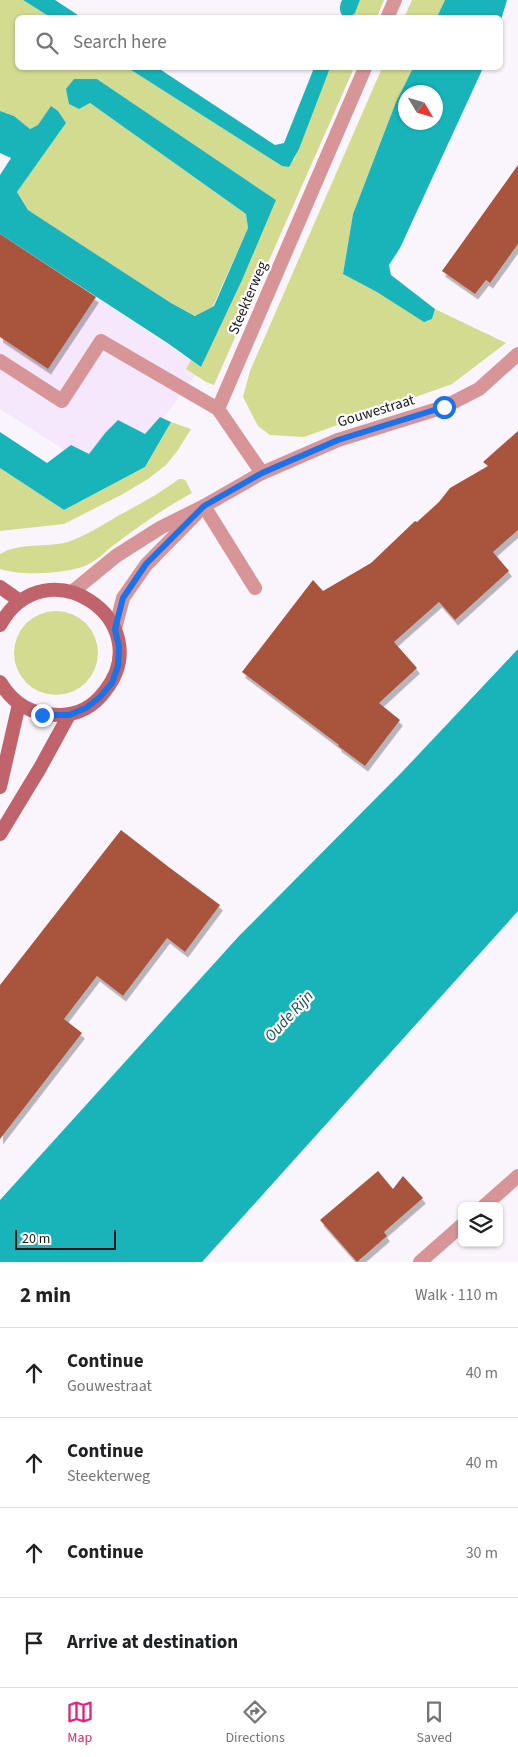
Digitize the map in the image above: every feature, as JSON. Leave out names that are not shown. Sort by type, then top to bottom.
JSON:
[{"type":"main road","points":[[0,587],[20,601]]},
{"type":"main road","points":[[0,625],[6,614],[20,601],[36,593],[54,590],[72,592],[90,600],[105,613],[115,629],[119,647],[118,666],[112,683],[100,697],[86,708],[69,715],[42,715],[19,704],[7,693],[0,682]]},
{"type":"main road","points":[[0,787],[19,704]]},
{"type":"main road","points":[[0,834],[69,715]]},
{"type":"street","points":[[388,15],[394,0]]},
{"type":"street","name":"Steekterweg","points":[[218,409],[364,70]]},
{"type":"street","points":[[0,361],[62,401],[101,341],[218,409],[262,473],[204,506],[160,528],[116,556],[72,592]]},
{"type":"street","name":"Gouwestraat","points":[[262,473],[338,440],[444,407],[479,389],[518,354]]},
{"type":"street","points":[[204,506],[255,588]]},
{"type":"street","points":[[115,629],[123,598],[146,564],[204,506]]},
{"type":"street","points":[[489,1202],[518,1176]]},
{"type":"street","points":[[420,1262],[458,1229]]},
{"type":"shaded area","points":[[0,232],[201,367],[116,483],[0,409]]},
{"type":"green space","points":[[0,0],[23,0],[47,15],[15,15],[15,70],[131,70],[282,166],[294,160],[329,70],[353,70],[214,385],[186,369],[191,360],[201,367],[276,200],[97,79],[79,109],[90,103],[246,214],[248,228],[213,306],[196,316],[171,303],[28,210],[17,192],[66,123],[38,125],[30,129],[14,116],[0,111]]},
{"type":"green space","points":[[360,0],[384,0],[378,15],[353,15]]},
{"type":"green space","points":[[412,0],[445,0],[438,15],[405,15]]},
{"type":"green space","points":[[381,70],[412,70],[404,85],[398,85],[398,98],[353,214],[343,274],[432,319],[435,309],[506,343],[452,384],[304,437],[270,435],[258,426],[243,397],[250,371]]},
{"type":"green space","points":[[171,422],[191,429],[166,465],[148,479],[64,524],[0,531],[0,468],[64,510],[145,467]]},
{"type":"green space","points":[[179,479],[186,481],[192,493],[154,516],[87,565],[44,573],[19,573],[0,569],[0,554],[16,548],[60,544],[74,540],[164,490]]},
{"type":"green space","points":[[56,611],[79,618],[91,630],[98,653],[91,676],[79,688],[56,695],[33,688],[21,676],[14,653],[21,630],[33,618]]},
{"type":"water","points":[[23,0],[55,0],[78,15],[47,15]]},
{"type":"water","points":[[342,0],[360,0],[352,15],[342,15],[340,7]]},
{"type":"water","points":[[445,0],[507,0],[502,15],[438,15]]},
{"type":"water","points":[[131,70],[161,70],[275,145],[284,143],[313,70],[329,70],[299,149],[289,167],[282,166]]},
{"type":"water","points":[[412,70],[482,70],[400,248],[389,265],[391,275],[435,309],[432,319],[424,322],[377,292],[343,274],[353,214],[398,98],[398,130],[443,130],[443,85],[404,85]]},
{"type":"water","points":[[74,79],[97,79],[276,200],[242,280],[201,367],[169,344],[0,234],[0,175],[11,158],[0,153],[0,111],[14,116],[30,129],[38,125],[51,106],[58,111],[66,123],[17,192],[28,210],[171,303],[195,316],[214,306],[248,228],[246,214],[90,103],[79,109],[69,104],[66,89]]},
{"type":"water","points":[[160,417],[171,422],[145,467],[64,510],[0,468],[0,432],[47,463],[71,445],[89,454],[118,420],[145,434]]},
{"type":"water","name":"Oude Rijn","points":[[518,649],[518,911],[202,1262],[0,1262],[0,1200],[239,936],[402,772]]},
{"type":"building","points":[[518,165],[518,244],[490,283],[486,280],[475,294],[442,271]]},
{"type":"building","points":[[0,234],[96,297],[48,369],[0,337]]},
{"type":"building","points":[[518,431],[518,530],[493,552],[509,571],[455,620],[439,602],[394,642],[417,668],[379,703],[400,720],[365,766],[242,672],[313,580],[323,591],[371,563],[415,521],[417,522],[439,502],[450,488],[488,466],[483,462]]},
{"type":"building","points":[[121,830],[220,905],[185,952],[167,938],[123,996],[97,976],[64,1019],[82,1033],[0,1139],[0,985]]},
{"type":"building","points":[[378,1171],[393,1189],[403,1176],[423,1198],[384,1232],[387,1236],[357,1262],[320,1220]]},
{"type":"route","points":[[42,715],[69,715],[86,708],[100,697],[112,683],[118,666],[119,647],[115,629],[123,598],[146,564],[204,506],[262,473],[338,440],[444,407]]}]
